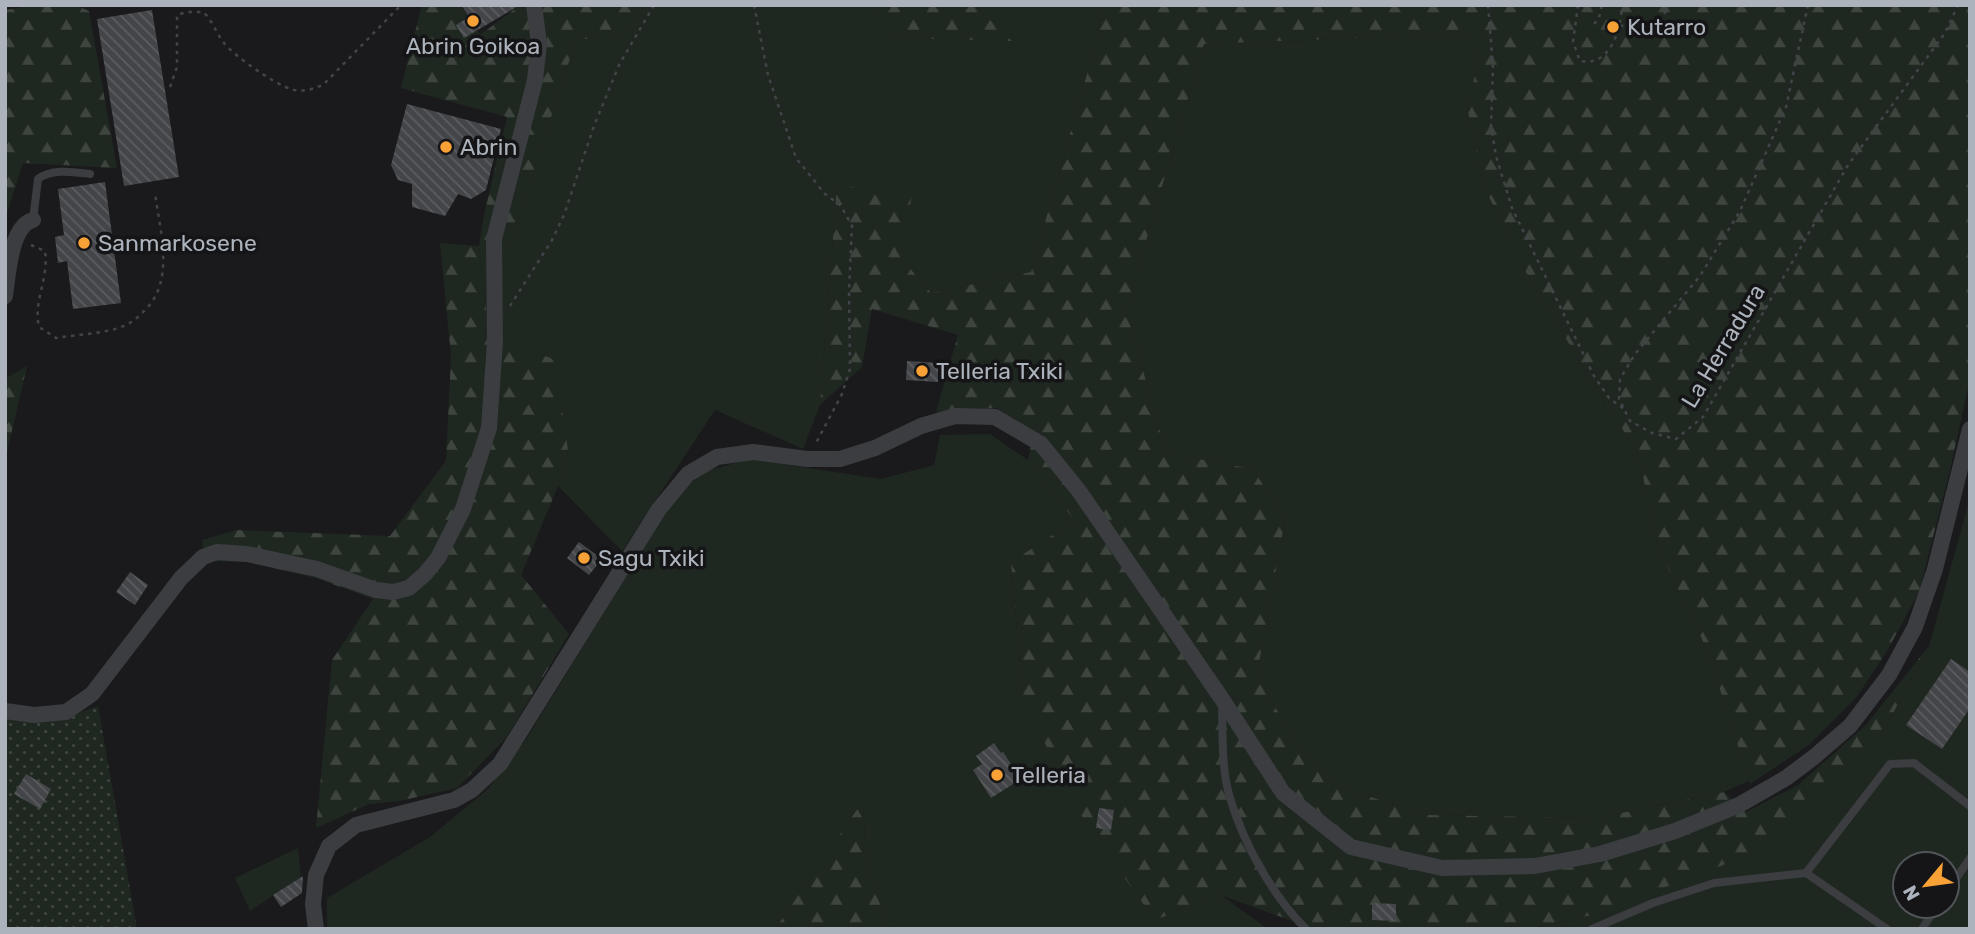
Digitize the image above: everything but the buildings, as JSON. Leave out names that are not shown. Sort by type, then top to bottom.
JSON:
[{"type":"street","points":[[5,711],[34,715],[66,712],[92,694],[181,578],[202,557],[216,552],[247,554],[317,569],[376,590],[393,592],[409,588],[425,575],[438,558],[463,509],[489,428],[495,342],[494,239],[535,80],[539,44],[534,5]]},
{"type":"street","points":[[5,296],[17,236],[27,221],[33,220]]},
{"type":"street","points":[[316,929],[313,904],[316,876],[329,846],[356,825],[454,800],[472,790],[500,764],[659,509],[688,474],[717,457],[753,452],[807,459],[840,459],[875,448],[921,426],[955,416],[995,417],[1041,444],[1079,491],[1283,793],[1351,847],[1442,868],[1535,866],[1600,854],[1675,831],[1739,805],[1786,778],[1850,726],[1889,675],[1915,627],[1936,569],[1970,429]]},
{"type":"lane","points":[[33,220],[38,179],[46,173],[90,174]]},
{"type":"lane","points":[[1222,699],[1224,764],[1230,797],[1247,841],[1268,880],[1306,929]]},
{"type":"lane","points":[[1806,873],[1890,764],[1914,763],[1970,806]]},
{"type":"lane","points":[[1592,929],[1653,903],[1714,883],[1806,873],[1886,929]]},
{"type":"path","points":[[170,87],[177,67],[177,15],[203,12],[212,21],[222,41],[238,58],[291,89],[308,90],[323,85],[401,5]]},
{"type":"path","points":[[505,313],[552,240],[564,215],[594,125],[619,65],[654,5]]},
{"type":"path","points":[[754,5],[768,75],[796,159],[825,194],[841,206],[852,226],[850,369],[842,394],[807,459]]},
{"type":"path","points":[[1488,5],[1493,67],[1491,126],[1496,156],[1512,208],[1594,376],[1609,398],[1624,410]]},
{"type":"path","points":[[1578,5],[1573,43],[1580,61],[1590,63],[1607,54],[1620,25],[1622,5]]},
{"type":"path","points":[[1594,24],[1599,18],[1602,5]]},
{"type":"path","points":[[1620,25],[1645,35],[1657,33],[1662,18],[1671,5]]},
{"type":"path","points":[[1624,410],[1619,399],[1620,379],[1635,354],[1700,276],[1740,211],[1764,159],[1786,107],[1808,5]]},
{"type":"path","name":"La Herradura","points":[[1624,410],[1630,421],[1652,433],[1676,439],[1703,417],[1848,165],[1945,33],[1958,5]]},
{"type":"path","points":[[26,243],[45,251],[47,267],[36,314],[39,327],[55,338],[118,328],[135,320],[152,305],[161,288],[164,258],[155,192]]},
{"type":"green space","points":[[36,5],[75,5],[89,11],[117,168],[23,163],[5,219],[5,10]]},
{"type":"green space","points":[[422,5],[460,5],[480,35],[520,5],[645,5],[623,35],[576,40],[511,241],[479,247],[489,333],[555,360],[568,451],[558,486],[521,575],[569,634],[506,738],[457,788],[399,801],[369,804],[316,828],[332,660],[373,599],[316,578],[248,562],[204,561],[202,540],[237,530],[390,536],[446,461],[451,356],[440,243],[479,246],[507,117],[401,88]]},
{"type":"green space","points":[[645,5],[870,5],[897,38],[1010,40],[974,5],[1103,5],[1098,35],[1031,272],[931,293],[837,185],[820,405],[803,449],[715,410],[622,551],[558,486],[568,451],[489,333],[479,247],[511,241],[576,40],[623,35]]},
{"type":"green space","points":[[870,5],[974,5],[1012,41],[897,38]]},
{"type":"green space","points":[[1103,5],[1970,5],[1970,379],[1919,592],[1887,651],[1856,698],[1810,744],[1750,784],[1708,652],[1658,548],[1638,453],[1527,274],[1485,189],[1468,112],[1482,33],[1204,44],[1126,309],[1166,453],[1253,469],[1285,520],[1257,674],[1297,746],[1342,788],[1428,815],[1597,818],[1724,792],[1746,812],[1798,785],[1866,725],[1929,646],[1882,734],[1744,857],[1592,915],[1529,929],[1314,929],[1221,895],[1155,920],[1087,826],[1023,700],[1011,562],[1075,521],[1028,460],[1034,431],[997,408],[936,412],[958,335],[872,309],[862,367],[820,405],[837,185],[912,194],[901,258],[931,293],[1031,272],[1098,35]]},
{"type":"green space","points":[[1482,33],[1468,112],[1485,189],[1527,274],[1638,453],[1658,548],[1708,652],[1749,781],[1724,792],[1597,818],[1428,815],[1342,788],[1297,746],[1257,674],[1285,520],[1253,469],[1166,453],[1126,309],[1204,44]]},
{"type":"green space","points":[[27,366],[5,461],[5,379]]},
{"type":"green space","points":[[990,434],[1028,460],[1075,521],[1011,563],[1023,700],[1155,919],[1221,895],[1268,929],[889,929],[866,864],[863,802],[775,929],[327,929],[327,898],[430,837],[488,789],[527,738],[673,499],[703,472],[749,459],[881,479],[934,465],[940,435]]},
{"type":"green space","points":[[1970,498],[1970,929],[1529,929],[1592,915],[1882,734],[1929,646]]},
{"type":"green space","points":[[98,706],[137,929],[5,929],[5,714],[57,721]]},
{"type":"green space","points":[[863,801],[866,864],[889,929],[775,929]]},
{"type":"green space","points":[[298,848],[301,877],[250,911],[235,878]]},
{"type":"place","name":"Abrin Goikoa","points":[[473,21]]},
{"type":"place","name":"Kutarro","points":[[1613,27]]},
{"type":"place","name":"Abrin","points":[[446,147]]},
{"type":"place","name":"Sanmarkosene","points":[[84,243]]},
{"type":"place","name":"Telleria Txiki","points":[[922,371]]},
{"type":"place","name":"Sagu Txiki","points":[[584,558]]},
{"type":"place","name":"Telleria","points":[[997,775]]}]
